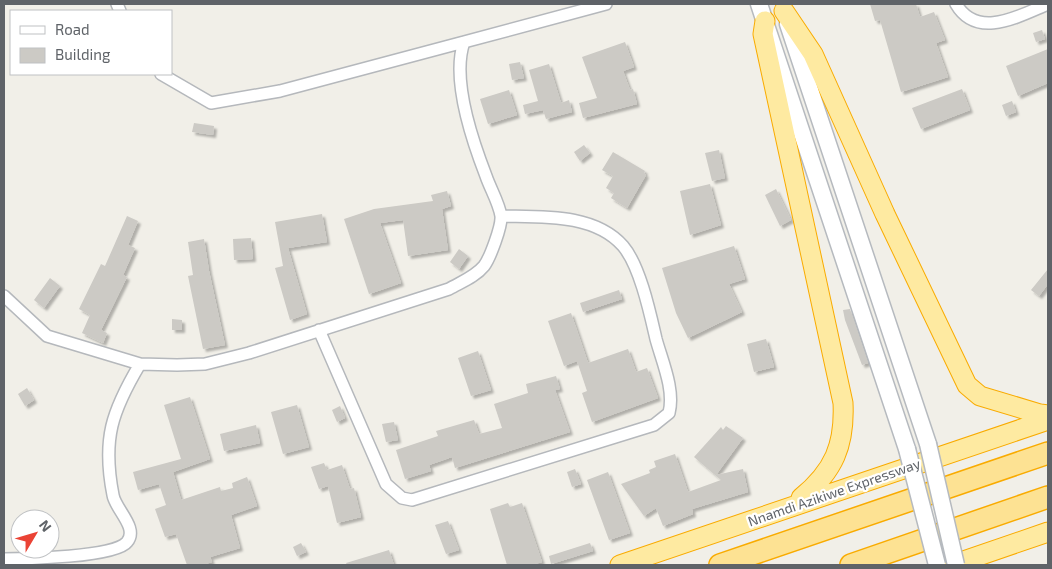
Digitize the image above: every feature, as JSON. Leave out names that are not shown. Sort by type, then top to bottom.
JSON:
[{"type":"highway","points":[[783,7],[813,54],[884,214],[967,385],[980,396],[1040,414],[1048,414]]},
{"type":"highway","points":[[762,12],[763,34],[843,403],[844,421],[841,446],[824,476],[801,498],[800,503]]},
{"type":"highway","name":"Nnamdi Azikiwe Expressway","points":[[620,565],[1048,420]]},
{"type":"highway","points":[[720,565],[1048,453]]},
{"type":"highway","points":[[851,565],[1048,497]]},
{"type":"highway","points":[[952,565],[1048,532]]},
{"type":"highway","points":[[1024,540],[1048,541]]},
{"type":"main road","points":[[783,7],[928,444],[956,565]]},
{"type":"main road","points":[[762,12],[907,449],[937,565]]},
{"type":"street","points":[[163,75],[211,103],[280,91],[464,42],[568,8],[606,4]]},
{"type":"street","points":[[956,4],[967,17],[982,23],[998,24],[1048,4]]},
{"type":"street","points":[[4,296],[47,336],[140,364],[205,364],[249,353],[435,295],[475,274],[484,265],[492,250],[501,216],[482,168],[466,109],[461,83],[460,63],[464,42]]},
{"type":"street","points":[[319,330],[386,484],[402,498],[412,500],[654,425],[662,420],[669,413],[670,393],[646,299],[624,247],[611,235],[594,226],[556,217],[501,216]]},
{"type":"street","points":[[4,559],[87,554],[114,550],[127,544],[131,534],[130,528],[115,505],[108,446],[114,415],[140,364]]},
{"type":"building","points":[[870,4],[916,4],[920,17],[934,12],[945,40],[936,43],[948,77],[901,92],[880,20],[875,21]]},
{"type":"building","points":[[1042,30],[1045,39],[1036,42],[1033,33]]},
{"type":"building","points":[[625,42],[634,67],[623,71],[630,90],[633,89],[637,104],[583,118],[579,103],[597,98],[582,57]]},
{"type":"building","points":[[1048,49],[1048,83],[1018,96],[1006,66]]},
{"type":"building","points":[[520,62],[524,78],[512,80],[509,64]]},
{"type":"building","points":[[549,64],[561,103],[569,100],[572,112],[546,119],[543,110],[525,114],[523,105],[538,101],[529,70]]},
{"type":"building","points":[[962,89],[970,110],[921,129],[912,108]]},
{"type":"building","points":[[509,90],[517,115],[488,124],[480,99]]},
{"type":"building","points":[[1012,101],[1016,112],[1006,116],[1002,105]]},
{"type":"building","points":[[194,123],[214,126],[213,135],[192,132]]},
{"type":"building","points":[[584,145],[590,153],[580,161],[574,152]]},
{"type":"building","points":[[719,150],[725,178],[712,181],[705,153]]},
{"type":"building","points":[[613,152],[645,171],[646,175],[627,208],[611,198],[614,193],[606,188],[613,176],[602,170]]},
{"type":"building","points":[[710,184],[721,225],[690,235],[680,191]]},
{"type":"building","points":[[776,189],[791,220],[780,226],[765,195]]},
{"type":"building","points":[[447,191],[451,206],[442,209],[448,250],[408,256],[403,220],[380,223],[401,283],[369,294],[344,219],[374,209],[433,201],[431,195]]},
{"type":"building","points":[[322,214],[327,242],[288,248],[307,314],[290,320],[275,268],[283,266],[275,222]]},
{"type":"building","points":[[127,216],[138,221],[128,245],[135,248],[123,275],[127,277],[101,330],[107,333],[103,343],[82,333],[90,315],[79,309],[101,264],[105,266]]},
{"type":"building","points":[[251,238],[253,259],[234,260],[233,239]]},
{"type":"building","points":[[204,239],[225,345],[203,349],[188,276],[193,275],[188,242]]},
{"type":"building","points":[[734,246],[745,279],[729,284],[742,312],[688,338],[676,313],[662,268]]},
{"type":"building","points":[[459,249],[468,256],[459,269],[450,262]]},
{"type":"building","points":[[1048,269],[1048,284],[1039,296],[1031,290]]},
{"type":"building","points":[[50,278],[60,286],[44,308],[34,300]]},
{"type":"building","points":[[619,290],[622,299],[583,312],[580,303]]},
{"type":"building","points":[[850,309],[868,363],[862,365],[845,320],[843,310]]},
{"type":"building","points":[[571,313],[588,363],[628,349],[636,372],[647,368],[658,398],[592,422],[582,393],[587,391],[577,361],[564,366],[548,321]]},
{"type":"building","points":[[172,319],[182,320],[182,330],[172,330]]},
{"type":"building","points":[[766,339],[774,367],[754,372],[747,344]]},
{"type":"building","points":[[478,351],[491,390],[471,396],[458,358]]},
{"type":"building","points":[[556,376],[560,389],[555,390],[570,432],[455,468],[452,457],[429,465],[431,471],[405,479],[396,450],[438,436],[436,431],[474,420],[479,434],[502,428],[494,404],[528,393],[526,384]]},
{"type":"building","points":[[27,388],[34,400],[25,406],[18,394]]},
{"type":"building","points":[[190,397],[210,459],[173,472],[181,500],[220,487],[221,491],[233,488],[232,483],[247,477],[257,506],[231,515],[240,548],[210,557],[212,562],[202,565],[187,565],[176,534],[165,537],[155,509],[166,505],[159,484],[138,490],[133,472],[181,459],[164,405]]},
{"type":"building","points":[[297,405],[309,447],[283,454],[271,412]]},
{"type":"building","points":[[340,406],[345,418],[337,422],[332,410]]},
{"type":"building","points":[[394,422],[398,440],[386,442],[382,424]]},
{"type":"building","points":[[256,425],[260,443],[224,451],[220,434]]},
{"type":"building","points":[[726,426],[743,438],[716,475],[743,469],[748,492],[692,509],[693,514],[663,526],[656,508],[644,516],[621,484],[650,473],[649,470],[656,467],[654,461],[675,454],[688,492],[721,480],[694,457],[721,427],[723,430]]},
{"type":"building","points":[[324,463],[327,470],[342,465],[350,489],[354,488],[361,517],[337,523],[328,486],[319,489],[311,467]]},
{"type":"building","points":[[575,469],[581,484],[572,487],[567,472]]},
{"type":"building","points":[[608,472],[630,533],[609,540],[587,480]]},
{"type":"building","points":[[508,503],[510,507],[522,503],[542,562],[531,565],[507,565],[490,509]]},
{"type":"building","points":[[448,521],[459,550],[446,554],[435,525]]},
{"type":"building","points":[[301,543],[306,552],[297,556],[293,547]]},
{"type":"building","points":[[590,543],[593,551],[551,564],[549,556]]},
{"type":"building","points":[[389,550],[394,565],[347,565],[346,563]]}]
